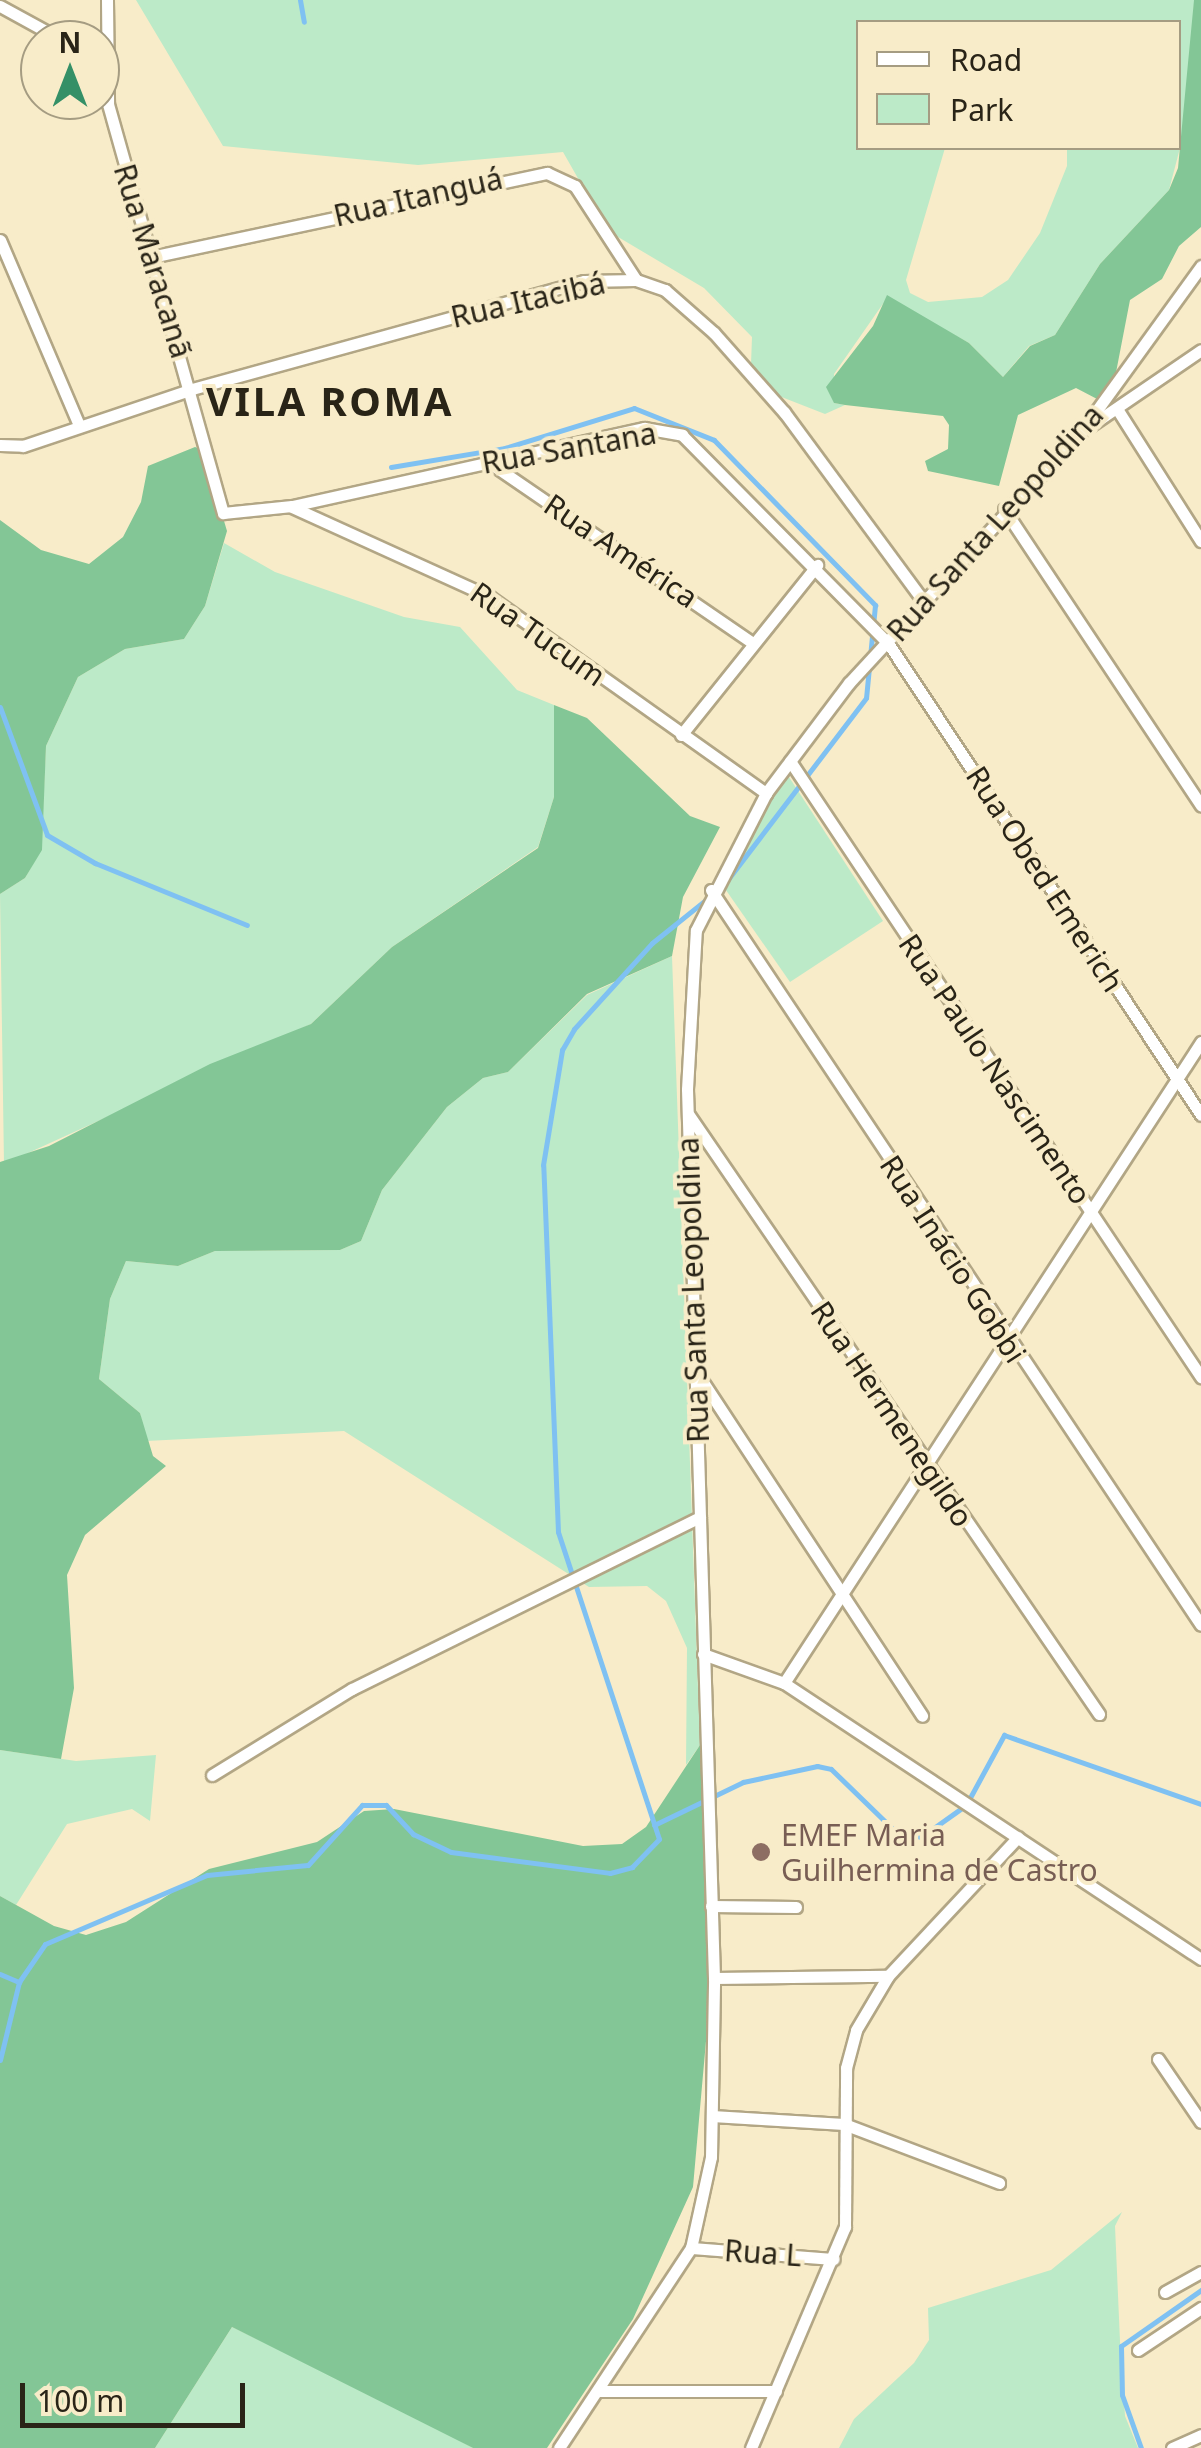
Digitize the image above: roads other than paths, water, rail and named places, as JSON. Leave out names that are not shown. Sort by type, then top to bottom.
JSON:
[{"type":"street","points":[[0,6],[26,20]]},
{"type":"street","name":"Rua Maracanã","points":[[112,120],[227,516]]},
{"type":"street","name":"Rua Itanguá","points":[[151,257],[547,173],[574,186],[636,280]]},
{"type":"street","points":[[0,240],[78,425]]},
{"type":"street","name":"Rua Santa Leopoldina","points":[[559,2448],[691,2248],[705,2201],[712,2116],[714,1978],[688,1113],[693,948],[711,890],[766,793],[790,760],[1004,508],[1081,432],[1201,266]]},
{"type":"street","name":"Rua Itacibá","points":[[0,445],[22,446],[192,389],[584,281],[636,280],[665,290],[714,333],[784,412],[924,602]]},
{"type":"street","points":[[1081,432],[1118,412],[1201,350]]},
{"type":"street","points":[[1118,412],[1201,542]]},
{"type":"street","name":"Rua Santana","points":[[227,516],[292,506],[644,428],[670,430],[691,441],[817,565],[888,643]]},
{"type":"street","name":"Rua América","points":[[487,461],[754,642]]},
{"type":"street","name":"Rua Tucum","points":[[292,506],[490,597],[766,793]]},
{"type":"street","points":[[1004,508],[1201,805]]},
{"type":"street","points":[[680,735],[817,565]]},
{"type":"street","name":"Rua Obed Emerich","points":[[888,643],[1201,1115]]},
{"type":"street","name":"Rua Paulo Nascimento","points":[[790,760],[1201,1377]]},
{"type":"street","name":"Rua Inácio Gobbi","points":[[711,890],[1007,1342],[1201,1626]]},
{"type":"street","points":[[784,1683],[847,1594],[1201,1042]]},
{"type":"street","name":"Rua Hermenegildo","points":[[688,1113],[926,1468],[1099,1714]]},
{"type":"street","points":[[697,1373],[847,1594],[922,1716]]},
{"type":"street","points":[[212,1775],[352,1689],[700,1518]]},
{"type":"street","points":[[702,1654],[784,1683],[1201,1959]]},
{"type":"street","points":[[751,2448],[845,2226],[844,2124],[850,2046],[888,1976],[1018,1837]]},
{"type":"street","points":[[710,1906],[796,1907]]},
{"type":"street","points":[[714,1978],[888,1976]]},
{"type":"street","points":[[1158,2059],[1201,2122]]},
{"type":"street","points":[[712,2116],[844,2124],[999,2183]]},
{"type":"street","name":"Rua L","points":[[691,2248],[834,2258]]},
{"type":"street","points":[[1164,2292],[1201,2272]]},
{"type":"street","points":[[1138,2350],[1201,2308]]},
{"type":"street","points":[[600,2390],[776,2391]]},
{"type":"street","points":[[1172,2448],[1201,2435]]},
{"type":"waterway","points":[[300,0],[304,22]]},
{"type":"waterway","points":[[391,467],[505,448],[634,408],[714,440],[875,605],[866,698],[721,888]]},
{"type":"waterway","points":[[0,707],[47,835],[95,863],[247,925]]},
{"type":"waterway","points":[[0,2060],[19,1982],[45,1944],[207,1875],[308,1865],[362,1805],[386,1805],[413,1834],[451,1852],[610,1873],[632,1867],[659,1839],[558,1532],[543,1165],[562,1050],[574,1029],[652,943],[708,898]]},
{"type":"waterway","points":[[654,1825],[743,1782],[817,1766],[831,1769],[895,1831],[921,1837],[966,1805],[1004,1735],[1201,1804]]},
{"type":"waterway","points":[[0,1974],[19,1982]]},
{"type":"waterway","points":[[1141,2448],[1122,2395],[1121,2346],[1201,2290]]},
{"type":"place","name":"EMEF Maria Guilhermina de Castro","points":[[761,1852]]},
{"type":"district","name":"VILA ROMA","points":[[330,401]]}]
